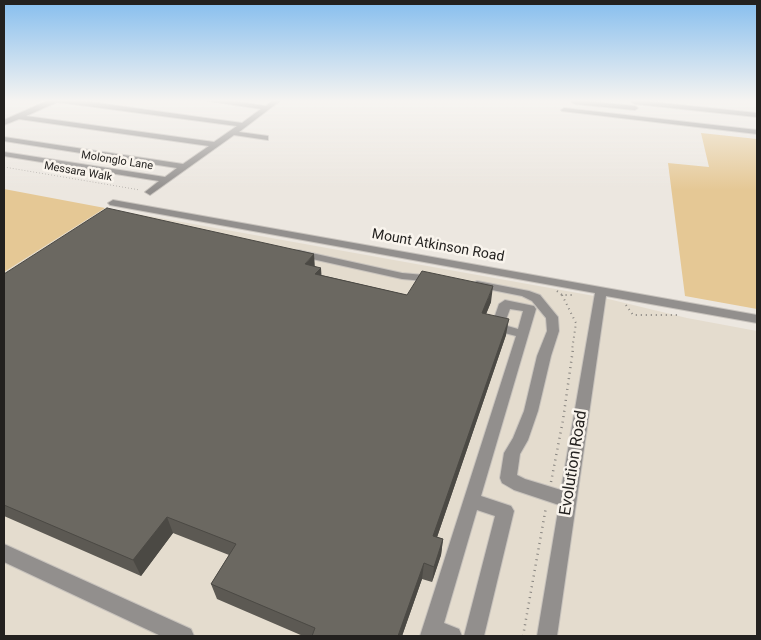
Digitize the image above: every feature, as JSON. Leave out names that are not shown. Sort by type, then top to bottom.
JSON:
[{"type":"street","points":[[113,130],[216,145]]},
{"type":"street","points":[[150,192],[237,130]]},
{"type":"street","points":[[705,130],[757,132]]},
{"type":"street","points":[[233,133],[265,138]]},
{"type":"street","points":[[4,139],[185,167]]},
{"type":"street","points":[[20,157],[43,145]]},
{"type":"street","name":"Molonglo Lane","points":[[4,154],[167,180]]},
{"type":"street","points":[[88,167],[108,155]]},
{"type":"street","name":"Mount Atkinson Road","points":[[113,203],[757,319]]},
{"type":"street","points":[[119,218],[128,216],[193,230]]},
{"type":"street","points":[[284,250],[402,276],[446,280]]},
{"type":"street","points":[[464,282],[525,293],[536,298],[552,317],[553,331],[544,356],[531,411],[520,440],[512,453],[508,478],[520,485],[568,500]]},
{"type":"street","name":"Evolution Road","points":[[547,636],[601,291]]},
{"type":"street","points":[[452,636],[431,632],[523,334]]},
{"type":"street","points":[[471,501],[505,511],[474,636]]},
{"type":"street","points":[[4,553],[184,636]]},
{"type":"path","name":"Messara Walk","points":[[4,167],[150,192]]},
{"type":"path","points":[[523,636],[562,420],[576,324],[562,295]]},
{"type":"shaded area","points":[[701,133],[757,139],[757,309],[685,296],[668,163],[709,167]]},
{"type":"shaded area","points":[[4,189],[105,208],[4,272]]},
{"type":"shaded area","points":[[104,208],[600,297],[687,318],[757,331],[757,636],[4,636],[4,272]]},
{"type":"building","points":[[107,208],[314,254],[305,264],[321,268],[315,274],[407,295],[422,271],[493,286],[482,313],[509,319],[433,536],[443,539],[434,567],[424,563],[398,636],[312,636],[315,628],[211,584],[236,544],[167,517],[133,560],[4,505],[4,274]]}]
